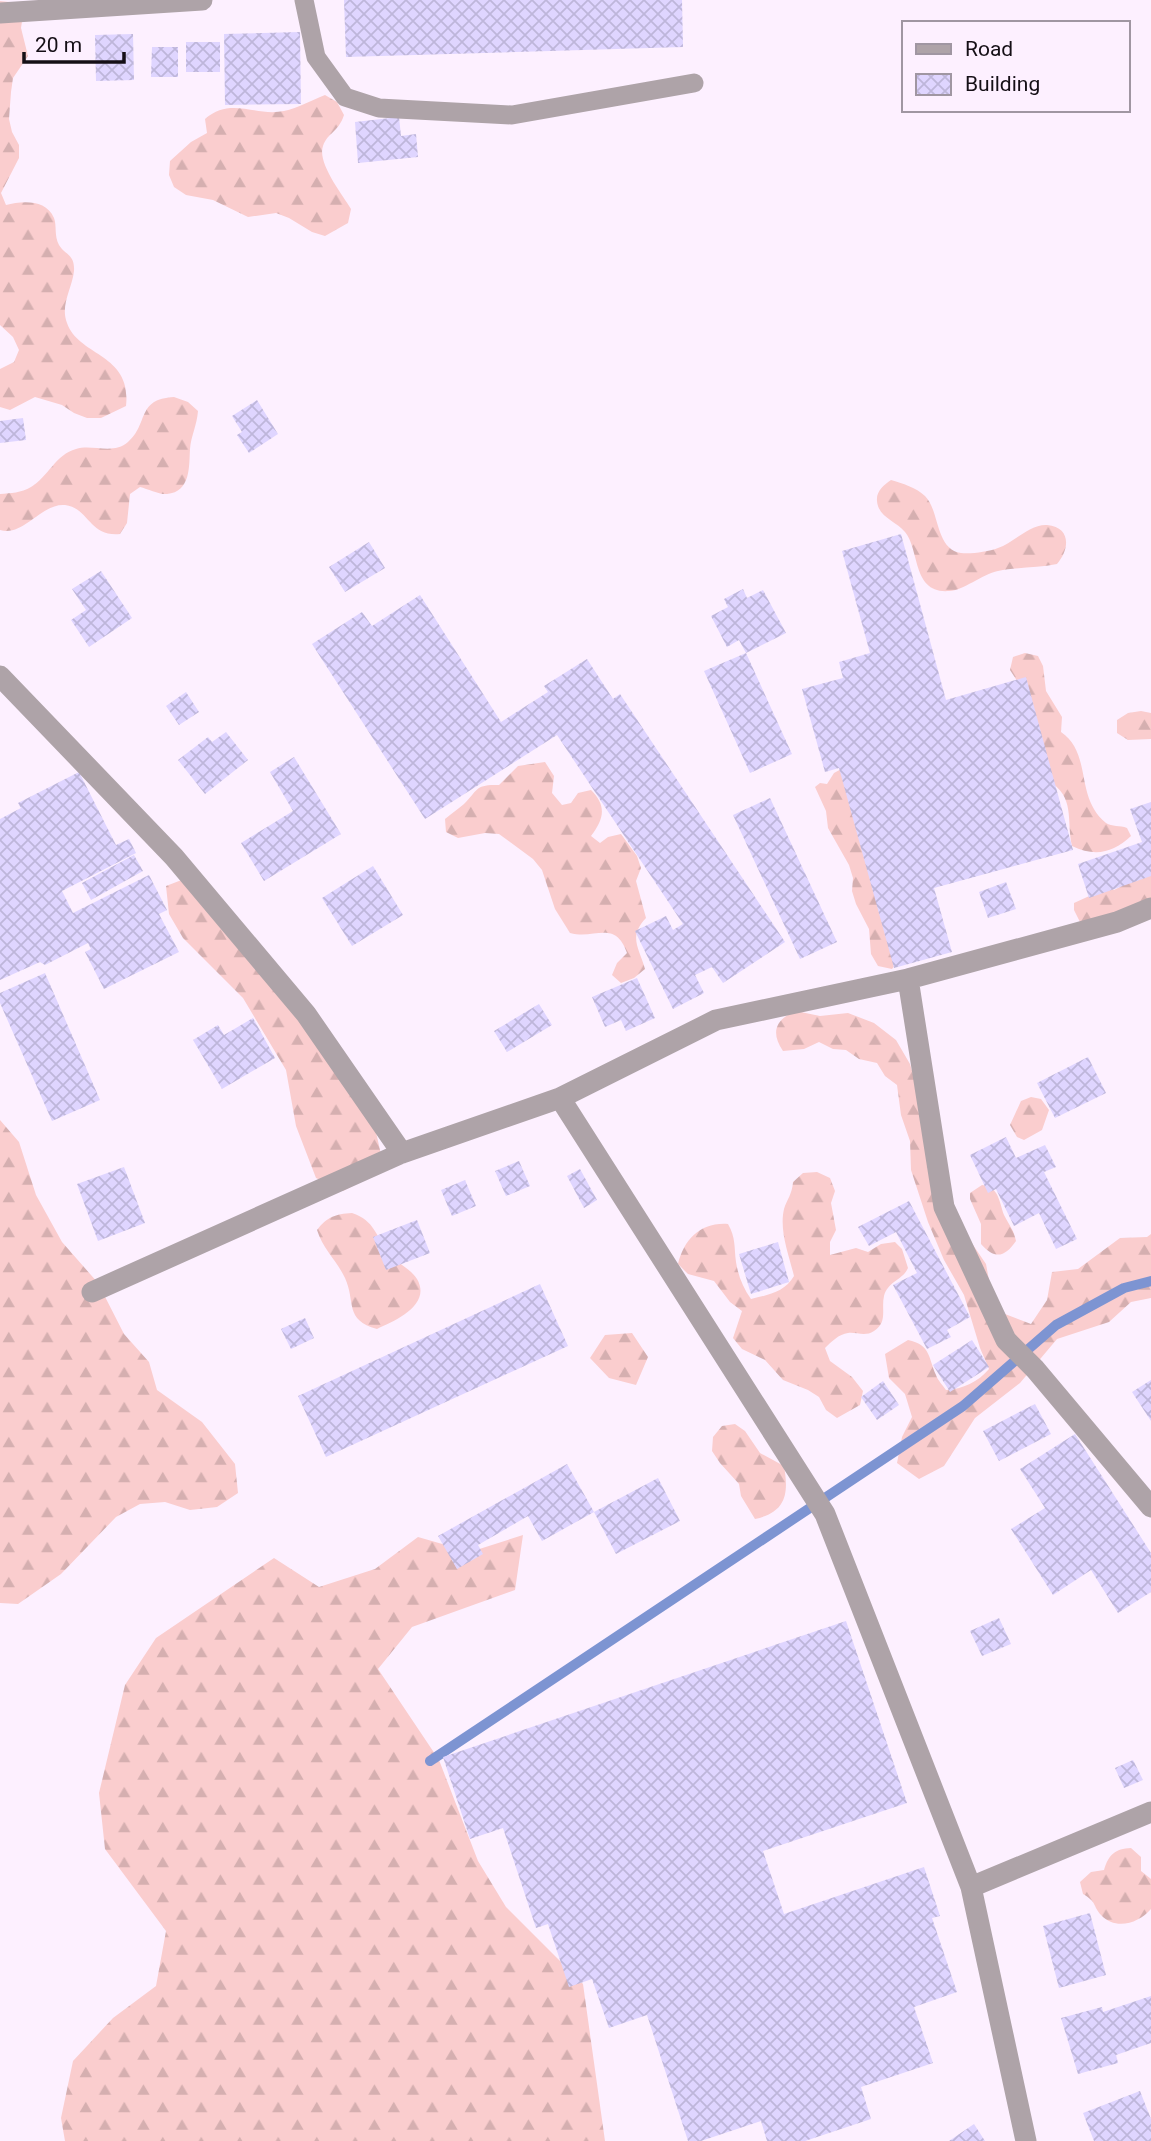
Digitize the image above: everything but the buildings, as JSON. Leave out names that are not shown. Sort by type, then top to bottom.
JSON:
[{"type":"street","points":[[0,13],[202,0]]},
{"type":"street","points":[[0,676],[174,857],[306,1014],[402,1153]]},
{"type":"street","points":[[92,1293],[402,1153],[560,1098],[716,1020],[908,979],[1117,922],[1151,908]]},
{"type":"street","points":[[908,979],[944,1207],[1006,1340],[1035,1369],[1151,1507]]},
{"type":"street","points":[[560,1098],[825,1514],[971,1887],[1026,2141]]},
{"type":"street","points":[[971,1887],[1151,1812]]},
{"type":"lane","points":[[304,0],[316,57],[345,97],[379,108],[512,116],[694,83]]},
{"type":"green space","points":[[0,1],[18,3],[23,15],[21,28],[28,56],[13,78],[11,92],[9,119],[19,145],[19,158],[1,193],[6,205],[26,202],[40,204],[54,218],[57,242],[74,265],[65,310],[67,323],[82,343],[113,365],[121,375],[126,389],[126,406],[101,418],[87,418],[62,405],[35,397],[10,410],[0,407],[0,369],[14,362],[19,350],[13,337],[0,325]]},
{"type":"green space","points":[[325,95],[337,102],[344,115],[325,141],[322,153],[331,178],[351,209],[348,223],[325,236],[276,213],[248,217],[213,200],[186,195],[174,187],[169,175],[170,161],[191,142],[207,133],[205,119],[215,112],[234,108],[263,112],[284,111]]},
{"type":"green space","points":[[174,397],[188,402],[198,411],[189,470],[181,489],[164,494],[140,487],[130,494],[127,523],[120,534],[102,531],[79,511],[65,505],[48,509],[17,529],[0,530],[0,494],[20,492],[31,487],[57,461],[76,449],[110,449],[122,446],[134,435],[148,407],[154,402]]},
{"type":"green space","points":[[891,480],[914,488],[925,496],[942,537],[953,550],[961,553],[989,551],[1004,546],[1034,527],[1047,525],[1061,530],[1064,534],[1064,552],[1057,564],[998,571],[954,590],[937,590],[929,586],[923,578],[905,532],[884,515],[878,506],[879,491]]},
{"type":"green space","points":[[1025,653],[1038,656],[1043,666],[1046,691],[1062,717],[1061,732],[1071,741],[1077,752],[1086,789],[1096,813],[1108,824],[1127,828],[1131,836],[1110,850],[1096,852],[1072,846],[1066,802],[1063,794],[1048,780],[1025,693],[1010,670],[1013,657]]},
{"type":"green space","points":[[1128,713],[1151,713],[1151,739],[1128,740],[1117,733],[1117,720]]},
{"type":"green space","points":[[545,762],[554,776],[552,793],[562,805],[571,803],[578,793],[591,790],[600,802],[601,818],[591,836],[600,843],[608,837],[621,834],[637,856],[641,868],[636,881],[646,918],[637,931],[636,942],[645,969],[634,978],[621,983],[612,975],[617,963],[627,953],[622,943],[610,934],[570,933],[555,909],[542,870],[533,859],[499,834],[485,833],[458,838],[446,832],[445,819],[478,789],[499,785],[518,766]]},
{"type":"green space","points":[[845,767],[900,958],[892,969],[878,966],[871,954],[869,929],[856,904],[849,865],[828,828],[826,811],[815,787],[820,783],[827,784],[834,773]]},
{"type":"green space","points":[[1151,847],[1151,905],[1080,922],[1074,910],[1074,903],[1109,887],[1114,890],[1120,887]]},
{"type":"green space","points":[[192,876],[214,891],[376,1132],[382,1159],[364,1180],[343,1191],[316,1178],[296,1126],[286,1070],[243,998],[183,938],[169,914],[166,886]]},
{"type":"green space","points":[[796,1011],[820,1016],[848,1013],[874,1023],[896,1040],[910,1064],[956,1220],[986,1264],[991,1291],[1005,1314],[1031,1324],[1047,1300],[1052,1272],[1078,1269],[1120,1238],[1147,1237],[1151,1234],[1151,1298],[1131,1302],[1109,1322],[1057,1339],[1020,1383],[975,1418],[944,1466],[919,1479],[897,1463],[902,1437],[912,1417],[905,1394],[889,1378],[885,1354],[908,1340],[921,1345],[928,1353],[937,1377],[946,1390],[970,1384],[989,1369],[964,1295],[944,1260],[911,1170],[910,1141],[901,1115],[897,1085],[885,1076],[877,1063],[859,1059],[846,1050],[833,1049],[819,1042],[804,1049],[783,1051],[777,1038],[777,1027],[784,1018]]},
{"type":"green space","points":[[1031,1097],[1041,1099],[1049,1110],[1042,1130],[1024,1140],[1017,1137],[1010,1125],[1021,1101]]},
{"type":"green space","points":[[0,1120],[19,1142],[36,1195],[62,1242],[98,1283],[124,1334],[149,1362],[157,1390],[202,1422],[235,1464],[238,1493],[217,1507],[190,1510],[165,1502],[140,1504],[116,1517],[61,1574],[18,1604],[0,1603]]},
{"type":"green space","points":[[817,1172],[830,1178],[835,1191],[831,1203],[836,1230],[830,1242],[830,1255],[856,1248],[868,1252],[881,1244],[895,1242],[902,1249],[908,1268],[886,1291],[883,1319],[874,1331],[867,1334],[841,1335],[825,1348],[830,1361],[852,1377],[863,1391],[860,1405],[837,1418],[826,1410],[819,1397],[783,1380],[765,1360],[742,1349],[733,1338],[742,1311],[730,1302],[714,1281],[688,1274],[678,1264],[685,1247],[695,1234],[710,1226],[728,1224],[734,1238],[740,1277],[751,1299],[781,1289],[794,1276],[784,1234],[784,1209],[793,1182],[803,1173]]},
{"type":"green space","points":[[982,1185],[995,1192],[1015,1237],[1016,1241],[1004,1253],[991,1253],[981,1244],[981,1224],[970,1193]]},
{"type":"green space","points":[[352,1213],[370,1224],[391,1256],[414,1275],[420,1288],[420,1297],[409,1311],[377,1329],[360,1321],[355,1315],[345,1278],[317,1230],[332,1217]]},
{"type":"green space","points":[[632,1333],[648,1357],[636,1385],[609,1378],[590,1358],[605,1335]]},
{"type":"green space","points":[[735,1424],[745,1431],[760,1453],[784,1466],[786,1485],[783,1500],[773,1512],[755,1519],[741,1496],[739,1484],[712,1451],[713,1437],[722,1426]]},
{"type":"green space","points":[[523,1535],[515,1590],[412,1627],[378,1669],[439,1760],[478,1861],[506,1907],[583,1984],[605,2141],[65,2141],[61,2118],[73,2061],[113,2018],[156,1986],[166,1931],[105,1849],[99,1793],[125,1685],[156,1638],[274,1558],[319,1587],[375,1569],[418,1537],[470,1552]]},
{"type":"green space","points":[[1131,1848],[1141,1857],[1141,1871],[1151,1879],[1151,1909],[1134,1921],[1113,1923],[1101,1915],[1093,1902],[1083,1894],[1080,1882],[1091,1872],[1104,1870],[1113,1853]]},
{"type":"waterway","points":[[430,1761],[963,1406],[1056,1325],[1124,1288],[1151,1281]]}]
